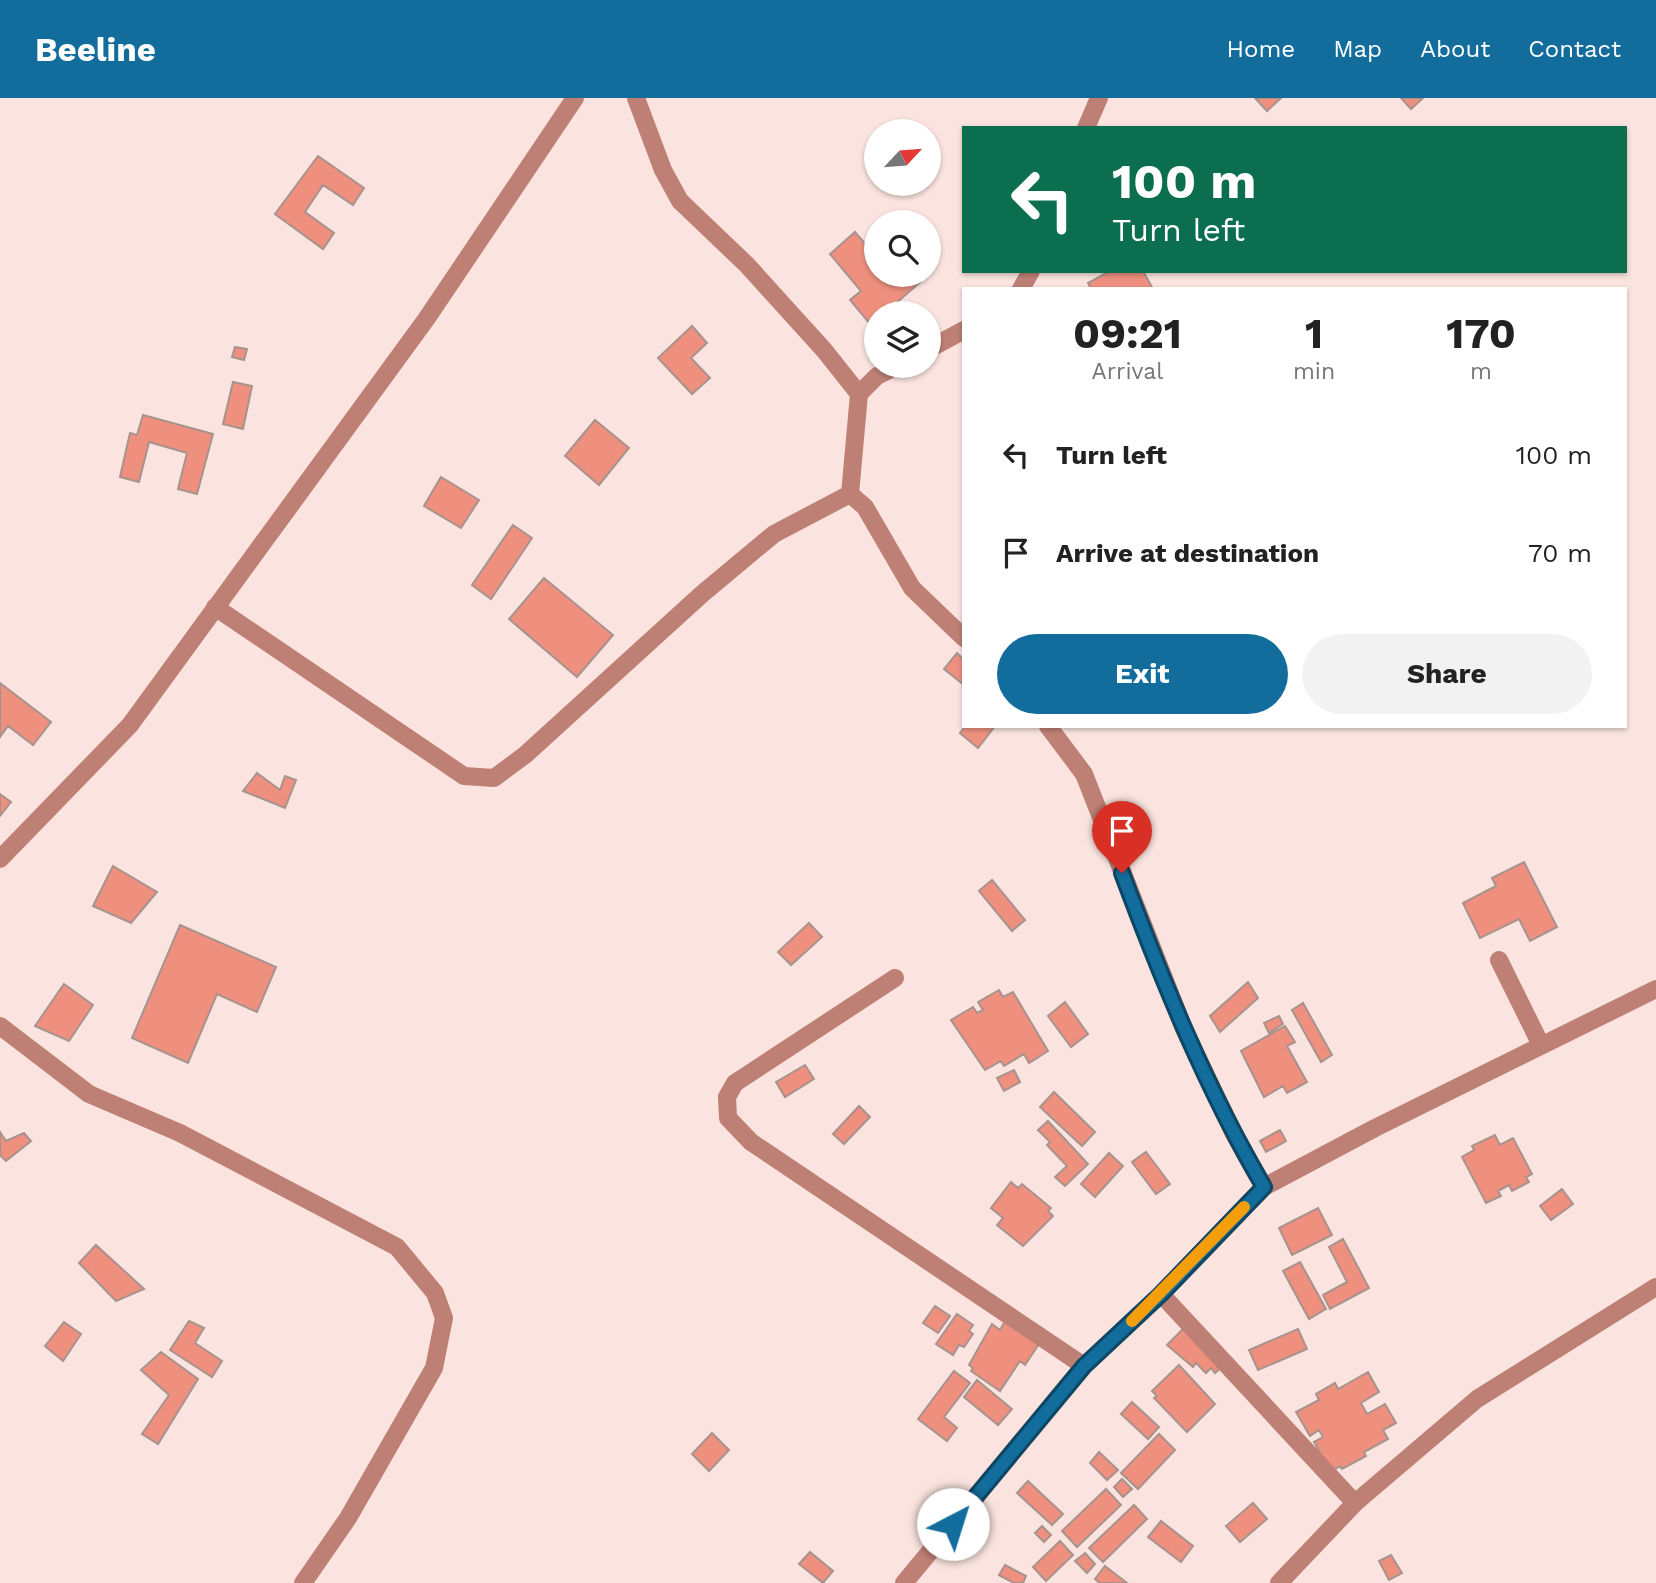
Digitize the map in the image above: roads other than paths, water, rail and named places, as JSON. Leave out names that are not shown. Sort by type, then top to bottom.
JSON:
[{"type":"street","points":[[0,859],[130,725],[427,318],[575,98]]},
{"type":"street","points":[[636,98],[663,170],[680,201],[747,265],[824,350],[859,394]]},
{"type":"street","points":[[1087,126],[1099,98]]},
{"type":"street","points":[[941,342],[962,331]]},
{"type":"street","points":[[850,494],[859,394],[875,378]]},
{"type":"street","points":[[215,607],[464,776],[494,778],[525,755],[702,594],[774,534],[850,494]]},
{"type":"street","points":[[850,494],[865,507],[912,587],[962,636]]},
{"type":"street","points":[[1050,728],[1084,774],[1184,1029],[1234,1134],[1264,1187]]},
{"type":"street","points":[[1499,960],[1541,1045]]},
{"type":"street","points":[[895,978],[735,1083],[727,1097],[728,1118],[751,1142],[1084,1366]]},
{"type":"street","points":[[904,1583],[1084,1366],[1161,1294],[1264,1187],[1656,989]]},
{"type":"street","points":[[0,1026],[89,1094],[180,1133],[397,1247],[435,1293],[444,1318],[434,1368],[348,1518],[303,1583]]},
{"type":"street","points":[[1279,1583],[1355,1503],[1477,1399],[1656,1287]]},
{"type":"street","points":[[1161,1294],[1355,1503]]}]
